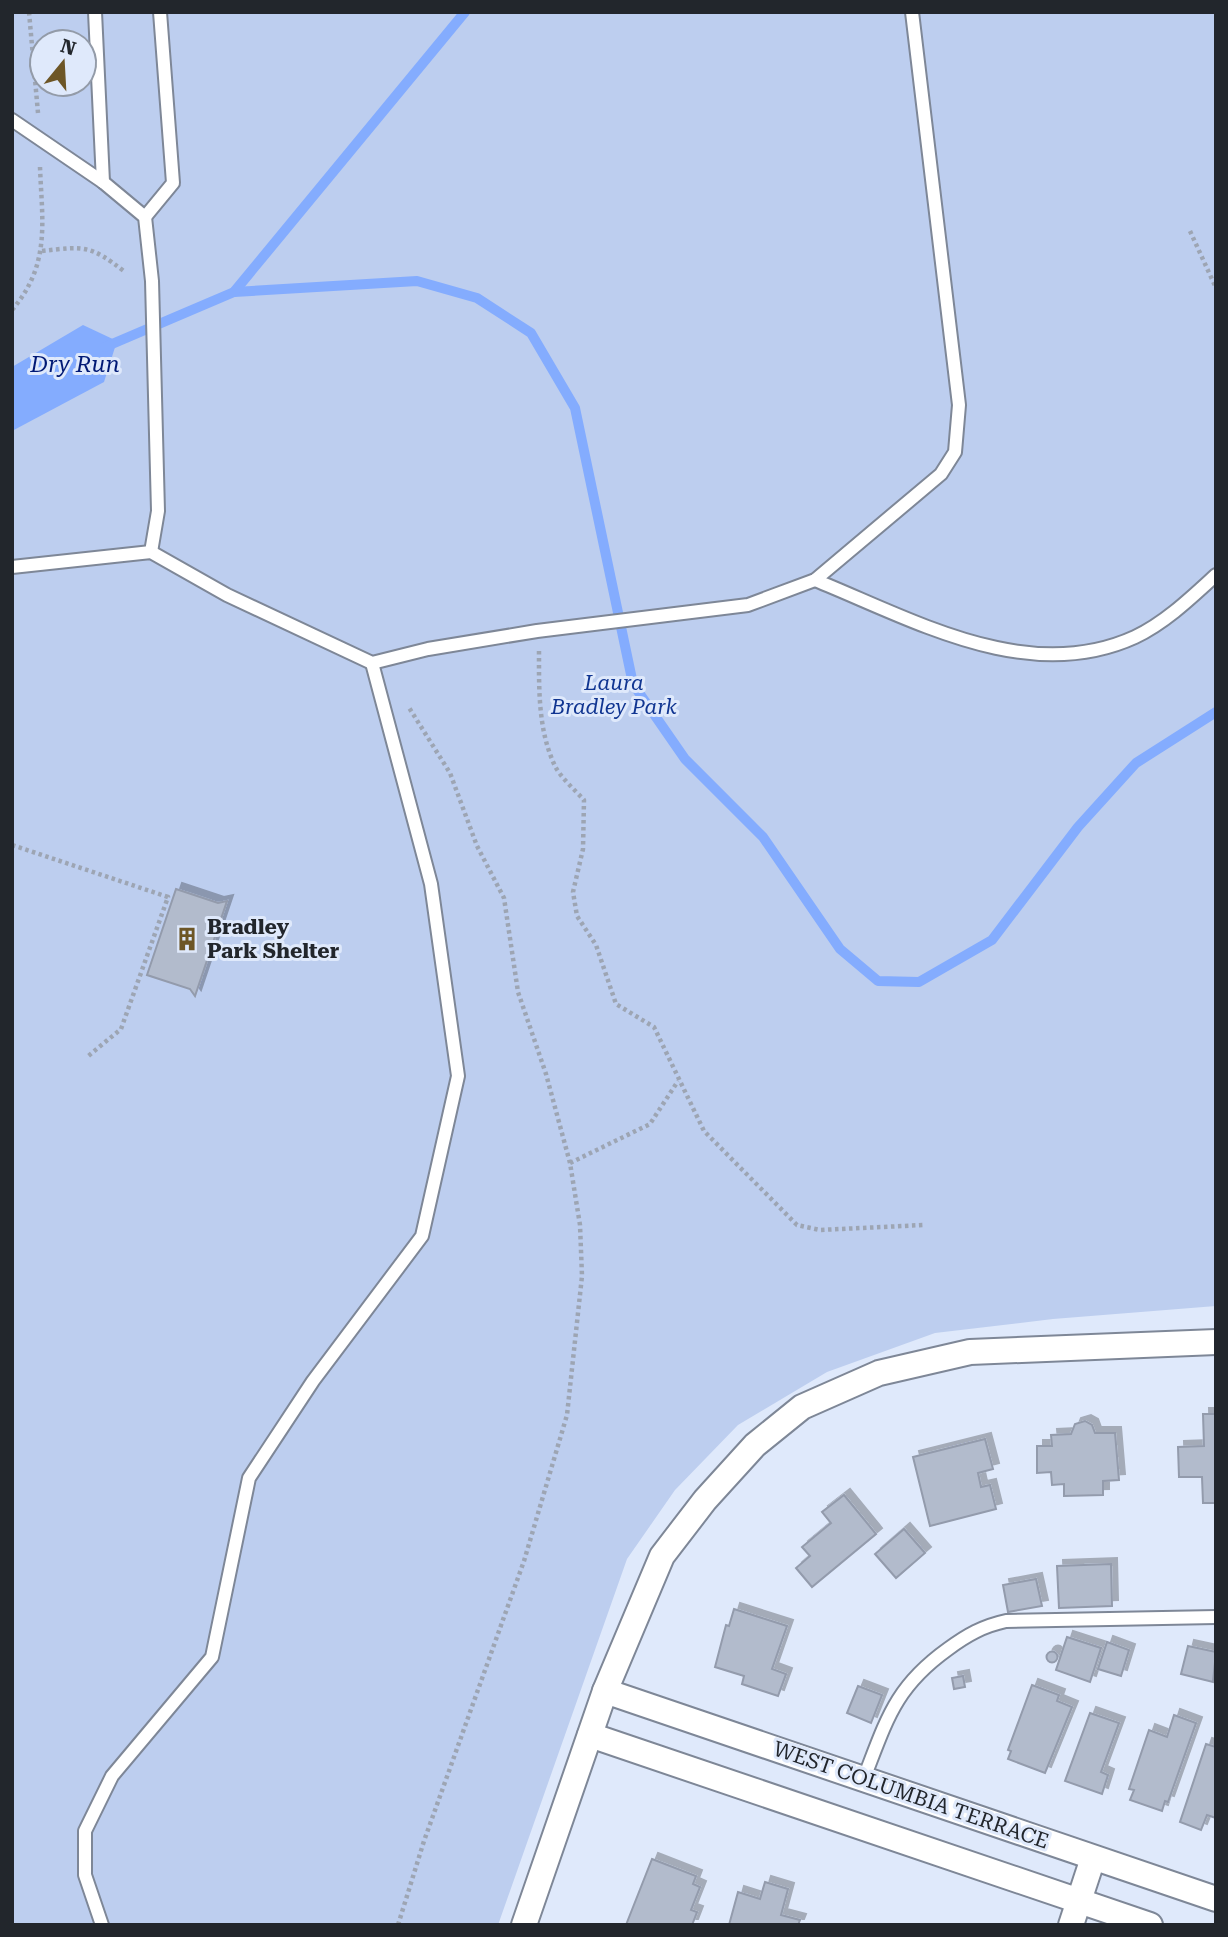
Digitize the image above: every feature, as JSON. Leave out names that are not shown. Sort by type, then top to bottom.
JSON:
[{"type":"street","points":[[524,1925],[605,1691],[662,1556],[705,1500],[755,1445],[802,1407],[879,1373],[970,1352],[1216,1342]]},
{"type":"street","name":"WEST COLUMBIA TERRACE","points":[[605,1691],[1216,1899]]},
{"type":"street","points":[[590,1735],[1150,1925]]},
{"type":"street","points":[[1071,1925],[1093,1858]]},
{"type":"lane","points":[[95,12],[103,181]]},
{"type":"lane","points":[[145,217],[173,183],[160,12]]},
{"type":"lane","points":[[12,567],[151,552],[227,595],[372,663],[428,649],[537,631],[748,605],[815,580],[941,474],[955,452],[959,405],[912,12]]},
{"type":"lane","points":[[12,120],[103,181],[145,217],[152,281],[158,511],[151,552]]},
{"type":"lane","points":[[815,580],[964,640],[1026,654],[1074,656],[1136,636],[1183,605],[1216,575]]},
{"type":"lane","points":[[102,1925],[85,1875],[85,1831],[112,1776],[212,1657],[249,1478],[313,1381],[422,1236],[458,1076],[431,884],[372,663]]},
{"type":"lane","points":[[864,1778],[888,1716],[905,1686],[926,1665],[982,1626],[1006,1621],[1216,1617]]},
{"type":"path","points":[[12,310],[26,293],[42,251],[40,137],[29,12]]},
{"type":"path","points":[[1190,231],[1216,288]]},
{"type":"path","points":[[42,251],[85,246],[125,272]]},
{"type":"path","points":[[539,650],[539,704],[546,739],[556,769],[584,800],[583,849],[573,892],[577,916],[596,945],[615,1004],[654,1027],[704,1131],[797,1224],[820,1230],[923,1224]]},
{"type":"path","points":[[398,1925],[424,1841],[524,1561],[567,1415],[582,1276],[580,1225],[570,1163],[546,1074],[518,992],[504,898],[477,846],[450,773],[403,699]]},
{"type":"path","points":[[12,845],[168,897],[121,1029],[87,1058]]},
{"type":"path","points":[[570,1163],[650,1124],[678,1081]]},
{"type":"green space","name":"Laura Bradley Park","points":[[12,12],[1216,12],[1216,1306],[1053,1319],[935,1333],[827,1372],[738,1425],[675,1490],[627,1559],[498,1925],[12,1925]]},
{"type":"water","name":"Dry Run","points":[[83,325],[117,341],[104,382],[12,431],[12,367]]},
{"type":"building","name":"Bradley Park Shelter","points":[[176,889],[218,903],[227,901],[195,996],[190,989],[147,975]]},
{"type":"building","points":[[1203,1414],[1216,1414],[1216,1503],[1203,1503],[1202,1477],[1179,1477],[1178,1447],[1204,1446]]},
{"type":"building","points":[[1085,1421],[1092,1425],[1095,1433],[1115,1433],[1119,1480],[1103,1481],[1103,1495],[1064,1496],[1064,1484],[1052,1485],[1051,1472],[1037,1473],[1037,1446],[1052,1446],[1051,1435],[1071,1434],[1075,1424]]},
{"type":"building","points":[[985,1439],[993,1469],[978,1473],[981,1487],[990,1485],[996,1509],[930,1526],[913,1457]]},
{"type":"building","points":[[844,1495],[876,1534],[812,1587],[796,1568],[810,1556],[802,1547],[831,1523],[822,1512]]},
{"type":"building","points":[[904,1529],[925,1553],[896,1578],[875,1554]]},
{"type":"building","points":[[1111,1564],[1112,1606],[1059,1608],[1057,1566]]},
{"type":"building","points":[[1036,1579],[1042,1606],[1008,1612],[1003,1585]]},
{"type":"building","points":[[734,1609],[787,1626],[772,1669],[786,1674],[778,1696],[742,1684],[744,1676],[715,1667],[726,1625],[729,1626]]},
{"type":"building","points":[[1067,1637],[1101,1648],[1090,1682],[1056,1670]]},
{"type":"building","points":[[1107,1642],[1129,1650],[1121,1676],[1098,1669]]},
{"type":"building","points":[[1188,1646],[1216,1652],[1213,1682],[1181,1674]]},
{"type":"building","points":[[1052,1651],[1058,1657],[1052,1663],[1046,1657]]},
{"type":"building","points":[[963,1676],[965,1687],[954,1689],[952,1678]]},
{"type":"building","points":[[1032,1685],[1059,1695],[1057,1701],[1072,1707],[1045,1773],[1008,1759],[1011,1751],[1008,1750]]},
{"type":"building","points":[[858,1686],[882,1695],[871,1723],[847,1713]]},
{"type":"building","points":[[1090,1713],[1119,1723],[1101,1772],[1108,1775],[1102,1794],[1065,1781]]},
{"type":"building","points":[[1174,1715],[1196,1723],[1168,1802],[1165,1801],[1162,1811],[1130,1800],[1134,1790],[1129,1789],[1149,1730],[1167,1737]]},
{"type":"building","points":[[1206,1744],[1216,1747],[1216,1818],[1207,1815],[1201,1830],[1180,1822]]},
{"type":"building","points":[[652,1859],[696,1876],[693,1884],[700,1887],[691,1910],[697,1912],[692,1925],[626,1925]]},
{"type":"building","points":[[765,1882],[788,1889],[781,1915],[800,1920],[798,1925],[729,1925],[738,1892],[760,1899]]},
{"type":"waterway","name":"Dry Run","points":[[105,347],[234,292],[465,12]]},
{"type":"waterway","points":[[234,292],[417,281],[477,298],[531,333],[575,408],[633,684],[685,759],[763,837],[840,949],[878,981],[919,982],[992,940],[1078,827],[1136,763],[1216,712]]},
{"type":"place","name":"Bradley Park Shelter","points":[[187,939]]}]
